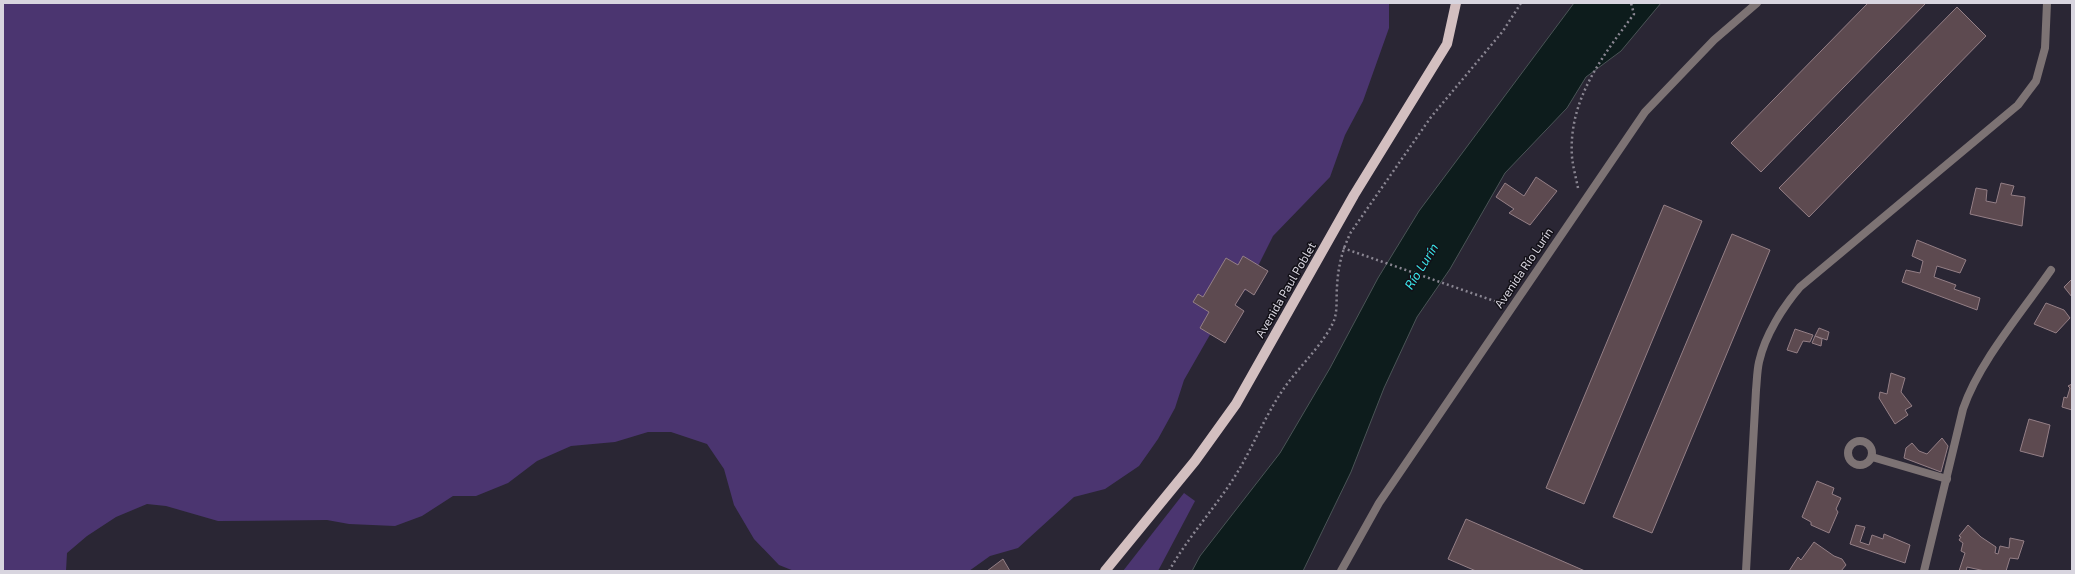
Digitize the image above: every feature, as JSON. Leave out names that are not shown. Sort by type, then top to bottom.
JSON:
[{"type":"main road","name":"Avenida Paul Poblet","points":[[1105,571],[1195,461],[1236,404],[1327,243],[1447,44],[1456,3]]},
{"type":"street","name":"Avenida Río Lurín","points":[[1341,571],[1380,503],[1645,112],[1714,40],[1757,3]]},
{"type":"street","points":[[1746,571],[1756,390],[1759,361],[1769,336],[1787,302],[1800,287],[2018,105],[2036,81],[2045,48],[2047,3]]},
{"type":"street","points":[[1924,571],[1947,480],[1962,409],[1968,394],[1978,374],[2051,270]]},
{"type":"street","points":[[1872,457],[1947,480]]},
{"type":"path","points":[[1169,571],[1178,555],[1201,525],[1240,468],[1258,432],[1287,384],[1332,324],[1337,310],[1339,267],[1343,248],[1362,216],[1427,123],[1449,94],[1503,31],[1521,3]]},
{"type":"path","points":[[1581,206],[1572,157],[1573,128],[1578,105],[1580,98],[1600,60],[1634,14],[1631,3]]},
{"type":"path","points":[[1327,243],[1512,308]]},
{"type":"shaded area","points":[[3,3],[1389,3],[1389,28],[1363,101],[1345,135],[1330,177],[1273,236],[1246,290],[1227,305],[1184,380],[1175,408],[1158,439],[1139,466],[1105,489],[1074,497],[1018,548],[990,556],[969,571],[794,571],[779,565],[754,539],[734,505],[724,469],[707,444],[671,432],[648,432],[615,442],[571,446],[537,461],[508,483],[476,496],[453,496],[422,516],[395,526],[349,524],[327,520],[218,521],[166,506],[147,504],[116,517],[87,536],[67,553],[66,571],[3,571]]},
{"type":"shaded area","points":[[1184,493],[1195,501],[1158,571],[1123,571]]},
{"type":"water","name":"Río Lurín","points":[[1574,3],[1661,3],[1621,51],[1586,77],[1567,108],[1505,173],[1450,269],[1417,317],[1384,388],[1351,472],[1303,571],[1192,571],[1200,556],[1280,453],[1330,368],[1378,278],[1419,211]]},
{"type":"building","points":[[1868,3],[1926,3],[1761,172],[1731,143]]},
{"type":"building","points":[[1957,7],[1986,36],[1809,217],[1779,188]]},
{"type":"building","points":[[1536,177],[1557,191],[1530,225],[1509,213],[1514,209],[1496,197],[1505,183],[1524,196]]},
{"type":"building","points":[[2001,183],[2014,186],[2011,195],[2025,197],[2022,226],[1970,214],[1976,188],[1987,190],[1986,201],[1996,203]]},
{"type":"building","points":[[1664,205],[1702,221],[1584,504],[1546,488]]},
{"type":"building","points":[[1732,234],[1770,250],[1652,533],[1613,517]]},
{"type":"building","points":[[1917,240],[1966,260],[1960,273],[1937,266],[1934,277],[1956,285],[1954,289],[1980,298],[1977,310],[1902,282],[1906,270],[1920,273],[1923,261],[1912,256]]},
{"type":"building","points":[[1243,256],[1268,271],[1254,295],[1245,289],[1235,305],[1244,311],[1225,343],[1200,328],[1209,312],[1193,302],[1198,294],[1203,297],[1226,258],[1238,265]]},
{"type":"building","points":[[2072,279],[2072,297],[2064,287]]},
{"type":"building","points":[[2046,303],[2064,310],[2070,318],[2056,333],[2034,324]]},
{"type":"building","points":[[1819,328],[1829,332],[1827,340],[1815,336]]},
{"type":"building","points":[[1795,329],[1813,335],[1810,342],[1803,341],[1797,353],[1787,350]]},
{"type":"building","points":[[1815,336],[1822,339],[1821,346],[1812,343]]},
{"type":"building","points":[[1891,373],[1905,378],[1901,392],[1912,406],[1905,410],[1908,415],[1895,424],[1879,398],[1880,392],[1887,394]]},
{"type":"building","points":[[2072,384],[2072,410],[2062,407],[2064,397],[2067,398],[2070,388],[2068,386]]},
{"type":"building","points":[[2029,419],[2050,425],[2043,457],[2020,451]]},
{"type":"building","points":[[1942,438],[1948,446],[1941,472],[1904,458],[1906,448],[1912,443],[1919,451],[1927,454]]},
{"type":"building","points":[[1817,481],[1834,488],[1832,494],[1841,498],[1836,509],[1838,512],[1829,533],[1811,525],[1811,522],[1802,517]]},
{"type":"building","points":[[1466,519],[1585,571],[1476,571],[1448,559]]},
{"type":"building","points":[[1856,525],[1865,527],[1860,542],[1869,545],[1872,535],[1883,539],[1884,534],[1910,545],[1905,563],[1850,544]]},
{"type":"building","points":[[1968,525],[1981,537],[1996,547],[1995,553],[1998,554],[2000,546],[2009,548],[2010,538],[2024,541],[2018,559],[2010,558],[2006,571],[1985,571],[1967,567],[1966,571],[1959,571],[1965,553],[1961,551],[1963,543],[1959,540],[1961,537],[1959,536]]},
{"type":"building","points":[[1814,542],[1834,556],[1842,559],[1846,565],[1841,571],[1789,571],[1798,557],[1801,560]]},
{"type":"building","points":[[1003,559],[1010,571],[987,571]]}]
